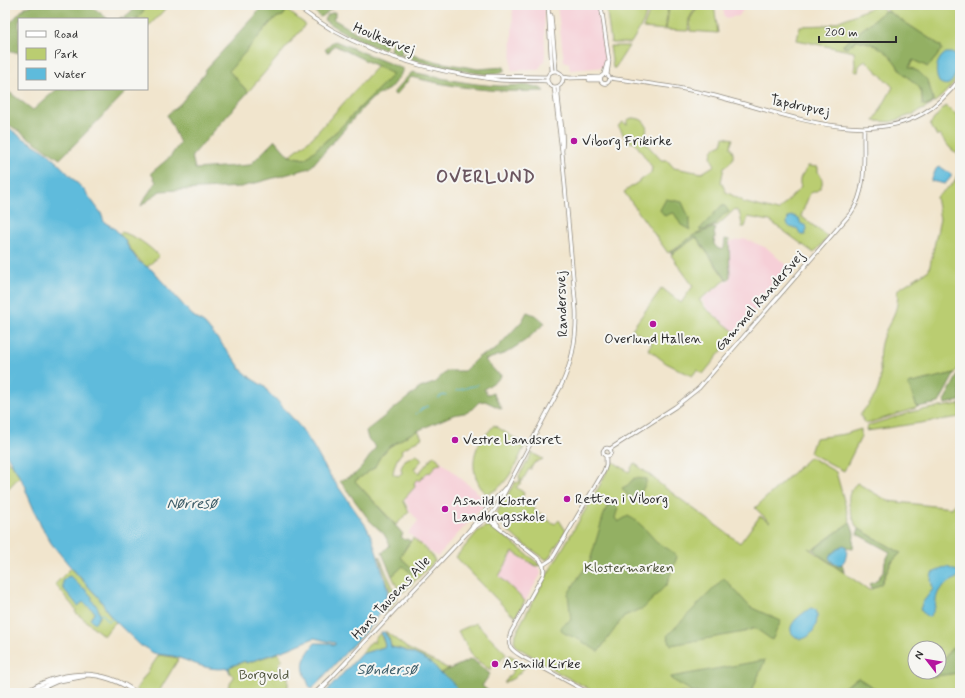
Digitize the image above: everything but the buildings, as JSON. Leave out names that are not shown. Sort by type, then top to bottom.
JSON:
[{"type":"main road","points":[[25,693],[38,685],[56,678],[79,674],[113,680],[136,693]]},
{"type":"main road","points":[[31,693],[57,681],[92,676]]},
{"type":"street","name":"Houlkærvej","points":[[295,5],[354,41],[386,55],[437,70],[472,76],[547,79]]},
{"type":"street","points":[[549,5],[552,27],[554,71]]},
{"type":"street","points":[[563,79],[600,79],[608,77],[609,65],[601,5]]},
{"type":"street","points":[[554,71],[561,72],[563,79],[561,84],[556,87],[550,85],[547,79],[549,73],[554,71]]},
{"type":"street","name":"Tapdrupvej","points":[[600,79],[605,84],[608,77],[678,87],[801,119],[839,126],[864,128],[896,124],[923,113],[941,100],[960,79]]},
{"type":"street","name":"Randersvej","points":[[491,514],[498,505],[563,381],[570,364],[576,340],[576,310],[556,87]]},
{"type":"street","name":"Gammel Randersvej","points":[[610,449],[678,406],[699,388],[851,213],[858,203],[862,189],[864,128]]},
{"type":"street","points":[[543,565],[552,559],[604,471],[606,456],[604,455],[603,450],[607,448],[610,449],[611,454],[606,456]]},
{"type":"street","name":"Randersvej","points":[[483,514],[507,487]]},
{"type":"street","points":[[495,500],[498,505]]},
{"type":"street","points":[[483,514],[483,516],[502,529]]},
{"type":"street","name":"Hans Tausens Alle","points":[[319,693],[331,678],[483,514]]},
{"type":"street","points":[[491,514],[492,518],[512,539],[540,560],[544,570],[512,632],[509,643],[511,648],[518,654],[589,693]]},
{"type":"street","name":"Hans Tausens Alle","points":[[467,533],[491,514]]},
{"type":"street","name":"Hans Tausens Alle","points":[[315,693],[331,678]]},
{"type":"shaded area","points":[[513,5],[544,5],[545,55],[544,61],[538,70],[511,70]]},
{"type":"shaded area","points":[[557,5],[598,5],[606,61],[605,67],[570,70],[569,63],[564,61]]},
{"type":"shaded area","points":[[722,5],[753,6],[744,8],[739,16],[725,18]]},
{"type":"shaded area","points":[[745,239],[767,248],[789,268],[736,333],[707,308],[702,299],[730,279],[730,242]]},
{"type":"shaded area","name":"Asmild Kloster Landbrugsskole","points":[[436,457],[478,493],[484,501],[483,506],[437,557],[408,533],[418,521],[410,511],[403,495]]},
{"type":"shaded area","points":[[513,553],[540,569],[541,574],[525,601],[499,576]]},
{"type":"green space","points":[[34,5],[90,5],[107,18],[18,18],[18,53],[5,49],[5,19],[9,24],[25,7]]},
{"type":"green space","points":[[140,5],[169,5],[148,27],[148,18],[123,18]]},
{"type":"green space","points":[[140,5],[148,5],[138,18],[123,18]]},
{"type":"green space","points":[[262,5],[281,5],[287,10],[283,16],[278,17],[271,22],[229,71],[248,92],[192,156],[195,169],[250,165],[275,140],[289,156],[305,159],[338,130],[393,74],[334,45],[329,52],[327,52],[325,50],[332,42],[335,41],[403,69],[400,76],[389,89],[373,98],[362,109],[310,168],[241,187],[160,191],[141,206],[156,182],[151,173],[170,157],[180,143],[167,115],[181,103],[204,74],[206,69],[255,16]]},
{"type":"green space","points":[[310,5],[336,5],[320,17],[310,7]]},
{"type":"green space","points":[[606,5],[649,5],[643,23],[631,43],[611,43]]},
{"type":"green space","points":[[696,5],[689,19],[688,31],[666,30],[669,7]]},
{"type":"green space","points":[[698,5],[714,5],[718,33],[690,31],[690,19]]},
{"type":"green space","points":[[880,5],[885,11],[843,45],[843,47],[847,48],[857,40],[882,49],[890,56],[901,71],[920,88],[922,105],[929,105],[933,102],[928,81],[919,72],[909,67],[913,60],[928,67],[942,50],[941,46],[886,10],[892,5],[960,5],[960,76],[943,95],[931,105],[914,114],[891,122],[874,121],[893,87],[865,60],[859,66],[858,72],[854,71],[854,52],[797,40],[800,26],[829,25]]},
{"type":"green space","points":[[668,8],[665,30],[643,28],[650,10]]},
{"type":"green space","points":[[287,10],[305,24],[248,92],[229,71],[271,22],[278,17],[283,16]]},
{"type":"green space","points":[[886,10],[941,46],[942,50],[928,67],[913,60],[909,67],[919,72],[928,81],[933,99],[933,102],[929,105],[922,105],[920,88],[901,71],[890,56],[882,49],[857,40],[847,48],[843,45]]},
{"type":"green space","points":[[335,12],[333,19],[357,33],[387,44],[384,49],[378,48],[353,37],[324,20],[328,14]]},
{"type":"green space","points":[[393,38],[398,44],[401,40],[405,41],[401,54],[403,56],[406,53],[438,62],[478,69],[504,67],[505,70],[498,74],[475,73],[407,58],[395,54],[390,50]]},
{"type":"green space","points":[[610,46],[629,46],[615,68],[613,68]]},
{"type":"green space","points":[[377,66],[398,68],[338,130],[305,159],[289,156],[312,138]]},
{"type":"green space","points":[[412,72],[478,84],[500,86],[529,85],[545,91],[477,89],[411,77],[396,95],[394,94],[394,92]]},
{"type":"green space","points":[[5,89],[33,110],[56,90],[128,90],[60,159],[5,122]]},
{"type":"green space","points":[[945,106],[960,117],[960,156],[950,148],[939,134],[937,136],[930,124]]},
{"type":"green space","points":[[637,118],[646,124],[647,128],[643,140],[661,160],[667,160],[674,168],[702,173],[715,165],[711,155],[715,148],[722,144],[724,137],[733,139],[730,147],[733,153],[733,158],[730,163],[724,167],[721,182],[726,192],[743,201],[742,202],[778,211],[801,187],[800,178],[808,166],[818,167],[818,172],[822,179],[822,186],[810,193],[801,216],[828,237],[814,253],[770,221],[748,217],[745,227],[742,227],[740,214],[735,209],[718,225],[694,235],[668,253],[624,192],[651,173],[652,167],[635,143],[626,139],[618,126],[623,122],[627,125],[627,120]]},
{"type":"green space","points":[[960,167],[960,365],[955,373],[908,384],[917,407],[916,408],[866,424],[860,415],[873,399],[878,389],[880,379],[880,349],[884,333],[894,314],[898,299],[897,290],[929,270],[940,219],[936,197],[954,183]]},
{"type":"green space","points":[[666,199],[682,202],[690,220],[690,230],[681,225],[674,213],[665,216],[660,210]]},
{"type":"green space","points":[[722,205],[725,206],[729,212],[723,215],[715,225],[704,230],[699,230]]},
{"type":"green space","points":[[713,228],[716,229],[714,233],[714,244],[717,248],[722,250],[724,248],[725,239],[729,240],[730,277],[727,280],[696,237],[671,254],[670,253],[694,235]]},
{"type":"green space","points":[[121,232],[142,241],[159,256],[147,267],[138,259],[119,234]]},
{"type":"green space","points":[[696,237],[726,280],[699,300],[705,308],[736,333],[703,374],[697,370],[692,376],[666,363],[648,349],[652,343],[632,329],[662,288],[681,303],[693,286],[671,255]]},
{"type":"green space","points":[[527,312],[537,316],[545,323],[526,340],[506,353],[485,360],[497,373],[501,375],[500,378],[484,389],[487,394],[493,393],[502,409],[485,401],[479,402],[469,412],[453,415],[410,434],[389,447],[380,457],[374,468],[355,481],[403,534],[401,537],[410,541],[400,557],[415,571],[413,575],[403,566],[392,576],[382,553],[390,545],[384,534],[370,521],[340,481],[355,474],[363,466],[376,447],[368,439],[366,431],[420,388],[434,383],[447,371],[464,371],[478,357],[495,350],[522,321]]},
{"type":"green space","points":[[960,371],[960,401],[945,404],[944,401]]},
{"type":"green space","points":[[955,373],[939,403],[917,407],[908,384]]},
{"type":"green space","points":[[960,404],[960,417],[866,430],[870,425],[915,411]]},
{"type":"green space","points":[[494,425],[525,445],[515,466],[506,480],[494,491],[487,494],[477,480],[474,462],[479,444]]},
{"type":"green space","points":[[861,429],[861,437],[844,471],[810,453],[815,438],[845,434]]},
{"type":"green space","points":[[418,430],[422,438],[401,450],[402,453],[397,460],[393,474],[398,476],[402,473],[401,468],[405,460],[417,454],[422,460],[414,469],[419,473],[434,455],[441,463],[435,466],[430,473],[428,472],[419,481],[417,479],[414,483],[415,487],[403,500],[409,512],[396,525],[355,481],[374,468],[380,457],[389,447]]},
{"type":"green space","points":[[532,453],[543,459],[534,463],[522,481],[520,480],[519,476]]},
{"type":"green space","points":[[5,457],[20,476],[5,492]]},
{"type":"green space","points":[[810,457],[836,472],[850,522],[812,550],[808,548],[869,590],[881,584],[892,562],[901,553],[856,527],[849,504],[852,488],[857,483],[888,501],[952,508],[960,494],[960,653],[952,648],[947,654],[947,640],[907,640],[907,680],[947,680],[947,674],[958,673],[960,674],[960,693],[882,693],[858,678],[835,693],[597,693],[557,672],[516,646],[514,639],[520,625],[547,575],[600,485],[612,461],[629,472],[634,463],[740,543],[760,516],[770,522],[755,508]]},
{"type":"green space","points":[[634,478],[646,479],[646,483],[637,500],[631,500],[622,488],[628,485]]},
{"type":"green space","points":[[519,481],[522,482],[516,487],[524,493],[522,498],[528,503],[532,501],[535,511],[547,517],[546,519],[555,524],[559,520],[566,531],[547,560],[519,541],[497,520],[497,512],[515,482],[517,483]]},
{"type":"green space","name":"Klostermarken","points":[[611,502],[618,508],[615,518],[618,522],[628,516],[641,525],[657,542],[670,550],[677,557],[667,584],[644,608],[624,616],[599,651],[597,651],[580,640],[564,633],[561,626],[571,620],[568,594],[590,561],[603,517]]},
{"type":"green space","points":[[850,522],[854,533],[853,549],[847,548],[846,546],[830,555],[831,561],[840,565],[842,564],[844,572],[819,555],[814,549]]},
{"type":"green space","points":[[487,526],[497,530],[540,565],[536,566],[513,552],[499,576],[525,601],[516,616],[509,612],[456,557],[478,531]]},
{"type":"green space","points":[[859,529],[901,553],[891,562],[881,584],[872,589],[869,584],[875,582],[884,571],[885,562],[890,552],[857,534]]},
{"type":"green space","points":[[413,538],[431,554],[435,561],[406,590],[400,593],[392,576],[403,566],[415,571],[400,557]]},
{"type":"green space","points":[[379,556],[397,597],[385,613],[390,591]]},
{"type":"green space","points":[[71,568],[99,598],[116,622],[104,636],[75,612],[76,610],[55,584]]},
{"type":"green space","name":"Klostermarken","points":[[724,578],[750,607],[781,621],[772,640],[755,628],[744,632],[671,645],[667,636]]},
{"type":"green space","points":[[476,623],[506,654],[499,662],[496,660],[490,670],[474,658],[458,631]]},
{"type":"green space","points":[[385,631],[407,648],[449,669],[439,673],[425,659],[411,652],[391,647]]},
{"type":"green space","points":[[380,633],[385,645],[384,647],[361,654],[372,641],[374,643],[375,642],[374,640]]},
{"type":"green space","points":[[952,648],[960,653],[960,674],[947,675],[947,654]]},
{"type":"green space","name":"Borgvold","points":[[278,653],[282,659],[279,664],[280,668],[288,676],[288,693],[224,693],[234,677],[230,673],[229,667],[245,661],[246,663]]},
{"type":"green space","points":[[159,655],[179,658],[158,693],[141,693],[136,689]]},
{"type":"green space","points":[[509,655],[527,664],[519,674],[504,683],[514,670],[503,663]]},
{"type":"green space","points":[[472,659],[490,674],[482,686],[491,693],[461,693],[441,673]]},
{"type":"green space","points":[[765,660],[751,693],[695,693],[671,679],[671,677]]},
{"type":"green space","points":[[858,678],[882,693],[835,693]]},
{"type":"water","points":[[946,53],[952,53],[955,55],[956,72],[952,81],[948,84],[944,84],[939,82],[936,70],[938,62]]},
{"type":"water","name":"Nørresø","points":[[5,125],[21,137],[48,153],[84,190],[101,213],[104,222],[114,228],[125,240],[138,261],[152,270],[192,315],[205,324],[235,360],[239,366],[239,369],[265,387],[270,395],[275,398],[301,428],[327,471],[366,526],[372,538],[388,590],[383,609],[374,621],[374,625],[371,625],[312,689],[310,688],[305,674],[304,660],[315,643],[335,645],[335,643],[314,638],[288,649],[229,667],[230,673],[228,668],[214,669],[173,656],[154,653],[141,646],[111,617],[99,598],[51,543],[41,526],[26,491],[26,487],[5,452]]},
{"type":"water","points":[[939,166],[951,174],[951,177],[945,184],[931,181],[936,169]]},
{"type":"water","points":[[794,216],[800,220],[800,223],[806,226],[807,229],[805,235],[801,235],[797,228],[792,228],[789,226],[787,223],[788,218]]},
{"type":"water","points":[[843,545],[847,548],[845,559],[840,565],[833,563],[829,558],[830,555]]},
{"type":"water","points":[[947,567],[959,572],[959,576],[940,590],[937,596],[934,611],[929,617],[926,616],[920,609],[923,602],[933,589],[931,580],[932,573]]},
{"type":"water","points":[[70,576],[92,597],[92,600],[98,608],[100,616],[95,623],[90,619],[95,612],[83,602],[78,606],[63,588],[63,581]]},
{"type":"water","points":[[811,608],[816,610],[816,624],[809,636],[800,639],[791,631],[791,627],[797,618]]},
{"type":"water","name":"Søndersø","points":[[381,632],[384,632],[389,639],[391,647],[403,650],[426,660],[437,668],[439,673],[454,684],[461,693],[325,693],[361,654],[384,647],[385,645]]},
{"type":"waterway","points":[[456,391],[478,384]]},
{"type":"waterway","points":[[438,398],[446,395]]},
{"type":"waterway","points":[[416,414],[428,406]]},
{"type":"waterway","points":[[100,614],[104,615],[108,621],[113,619]]},
{"type":"place","name":"Viborg Frikirke","points":[[574,141]]},
{"type":"place","name":"Overlund Hallen","points":[[653,324]]},
{"type":"place","name":"Vestre Landsret","points":[[455,440]]},
{"type":"place","name":"Retten i Viborg","points":[[567,499]]},
{"type":"place","name":"Asmild Kloster Landbrugsskole","points":[[445,509]]},
{"type":"place","name":"Asmild Kirke","points":[[495,664]]},
{"type":"district","name":"OVERLUND","points":[[486,177]]}]
